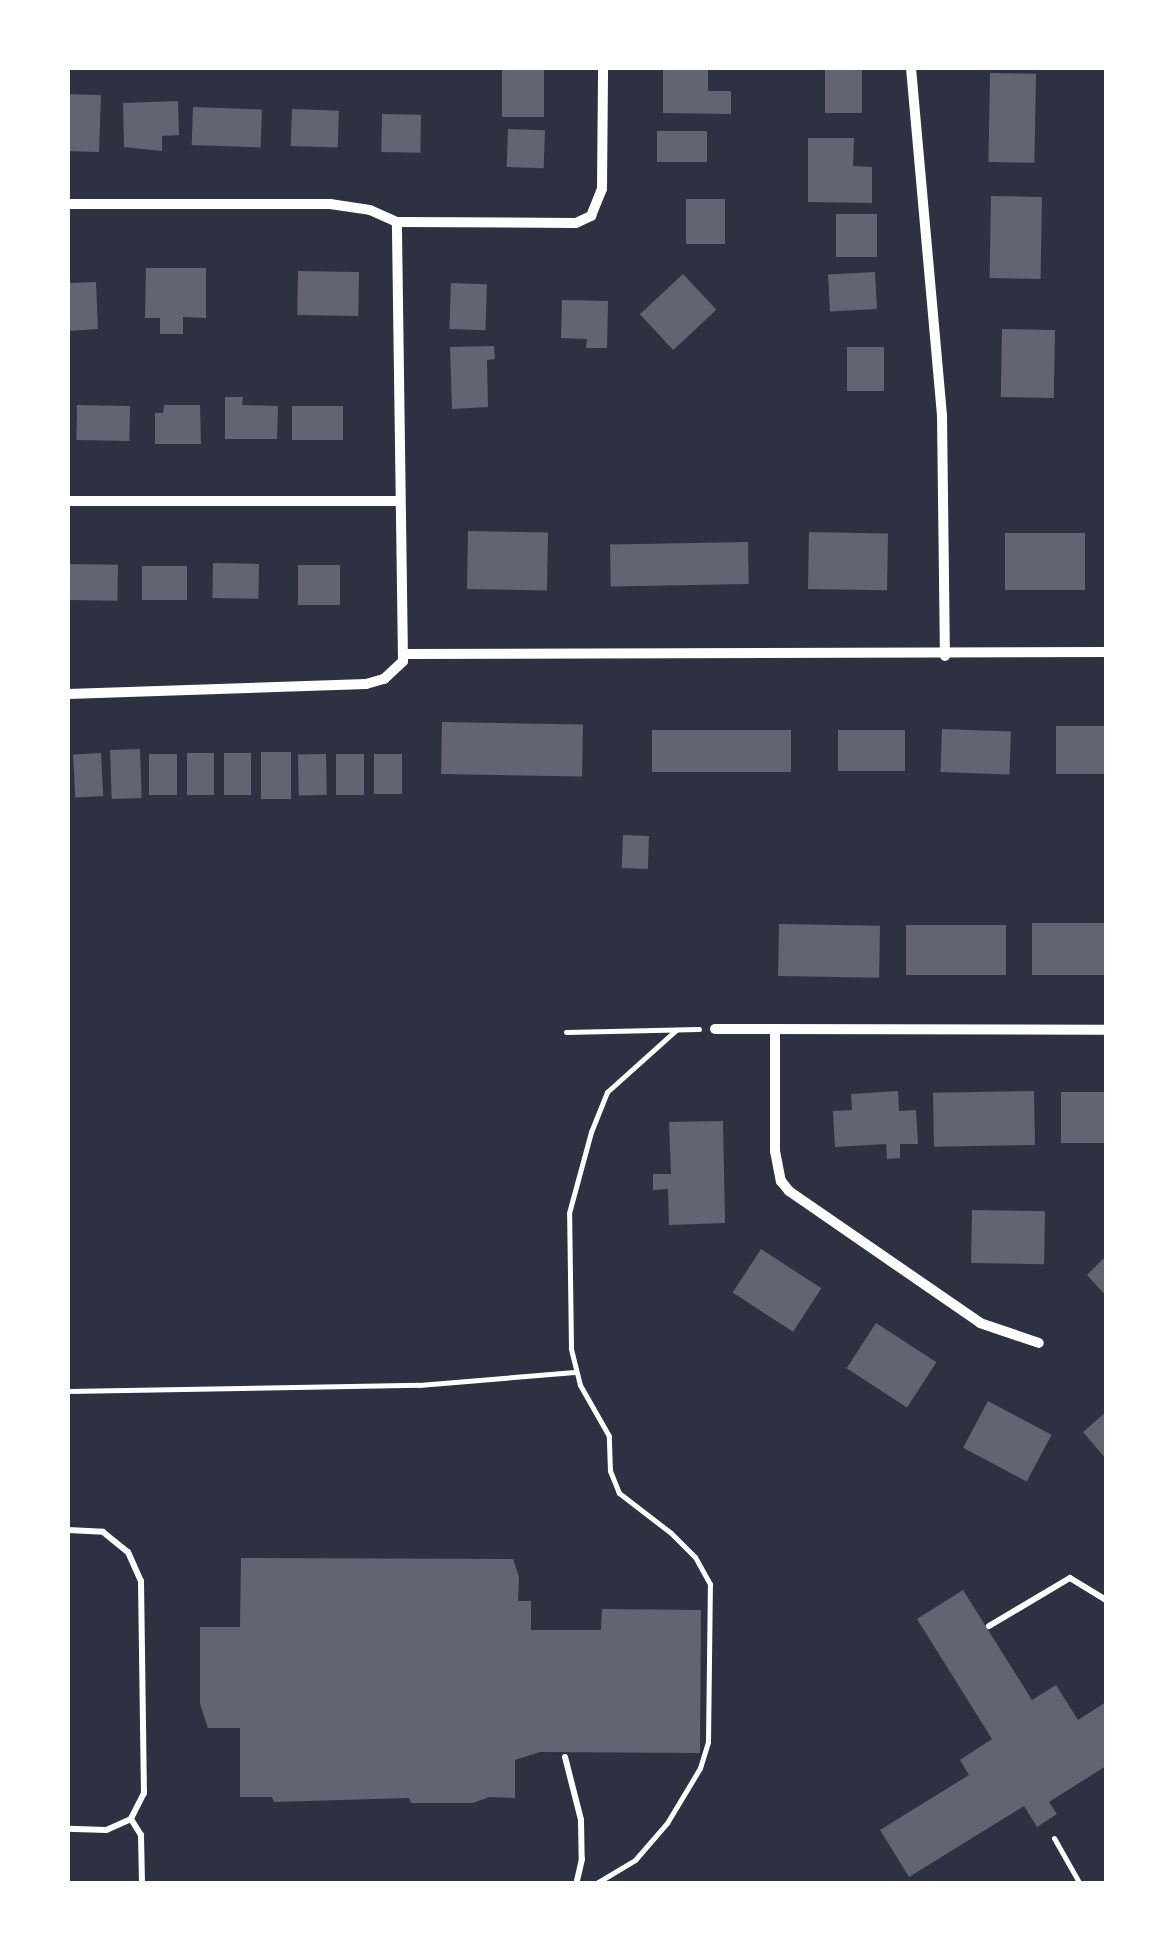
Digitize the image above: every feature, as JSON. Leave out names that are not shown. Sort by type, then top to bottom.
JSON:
[{"type":"street","points":[[68,204],[330,204],[370,210],[397,222],[565,224],[591,216],[602,189],[603,68]]},
{"type":"street","points":[[911,68],[942,415],[945,656]]},
{"type":"street","points":[[68,694],[366,684],[395,671],[405,654],[397,222]]},
{"type":"street","points":[[68,502],[400,501]]},
{"type":"street","points":[[405,654],[945,656],[1106,652]]},
{"type":"street","points":[[715,1028],[1106,1030]]},
{"type":"street","points":[[775,1030],[774,1151],[781,1181],[789,1191],[980,1323],[1039,1343]]},
{"type":"lane","points":[[68,1530],[103,1532],[128,1552],[142,1581],[144,1793],[130,1818],[106,1830],[68,1830]]},
{"type":"lane","points":[[989,1626],[1070,1578],[1106,1600]]},
{"type":"lane","points":[[564,1757],[581,1820],[582,1859],[576,1884]]},
{"type":"lane","points":[[130,1818],[141,1835],[142,1884]]},
{"type":"path","points":[[566,1032],[702,1029]]},
{"type":"path","points":[[595,1884],[624,1869],[646,1848],[700,1768],[708,1742],[710,1584],[695,1558],[618,1493],[610,1471],[608,1436],[575,1372],[569,1213],[591,1132],[608,1092],[676,1030]]},
{"type":"path","points":[[68,1391],[419,1384],[575,1372]]},
{"type":"path","points":[[1054,1838],[1080,1884]]},
{"type":"building","points":[[502,68],[544,68],[544,117],[502,117]]},
{"type":"building","points":[[663,68],[708,68],[708,91],[731,91],[731,114],[663,113]]},
{"type":"building","points":[[825,68],[862,68],[862,113],[825,113]]},
{"type":"building","points":[[990,73],[1036,74],[1034,163],[988,162]]},
{"type":"building","points":[[68,94],[101,95],[99,152],[68,151]]},
{"type":"building","points":[[178,101],[179,135],[162,136],[162,151],[124,147],[123,103]]},
{"type":"building","points":[[193,107],[262,109],[261,147],[192,145]]},
{"type":"building","points":[[292,109],[339,111],[338,148],[291,146]]},
{"type":"building","points":[[382,114],[421,115],[420,153],[381,152]]},
{"type":"building","points":[[508,129],[545,130],[544,168],[507,167]]},
{"type":"building","points":[[657,131],[707,131],[707,162],[657,162]]},
{"type":"building","points":[[808,138],[854,138],[853,166],[872,167],[872,203],[808,202]]},
{"type":"building","points":[[991,196],[1042,197],[1041,279],[990,278]]},
{"type":"building","points":[[686,199],[725,199],[725,244],[686,244]]},
{"type":"building","points":[[836,214],[877,214],[877,257],[836,257]]},
{"type":"building","points":[[146,268],[206,268],[206,318],[183,317],[183,334],[160,334],[160,318],[145,318]]},
{"type":"building","points":[[298,271],[359,272],[358,316],[297,315]]},
{"type":"building","points":[[875,272],[877,309],[830,311],[828,274]]},
{"type":"building","points":[[683,274],[716,310],[673,350],[640,314]]},
{"type":"building","points":[[96,282],[98,329],[68,331],[70,283]]},
{"type":"building","points":[[451,283],[487,284],[485,330],[449,329]]},
{"type":"building","points":[[562,300],[608,301],[607,348],[586,348],[587,339],[561,338]]},
{"type":"building","points":[[1002,329],[1055,330],[1054,398],[1001,397]]},
{"type":"building","points":[[494,346],[495,359],[487,360],[488,407],[452,409],[450,347]]},
{"type":"building","points":[[847,347],[884,347],[884,391],[847,391]]},
{"type":"building","points":[[225,397],[243,397],[242,405],[278,406],[277,439],[225,439]]},
{"type":"building","points":[[77,405],[130,406],[129,441],[76,440]]},
{"type":"building","points":[[164,405],[200,405],[201,444],[155,444],[155,413],[163,413]]},
{"type":"building","points":[[292,406],[343,406],[343,440],[292,440]]},
{"type":"building","points":[[468,531],[548,532],[547,590],[467,589]]},
{"type":"building","points":[[809,532],[888,533],[887,590],[808,589]]},
{"type":"building","points":[[1005,533],[1085,533],[1085,590],[1005,590]]},
{"type":"building","points":[[748,542],[749,584],[611,586],[610,544]]},
{"type":"building","points":[[213,563],[259,564],[258,599],[212,598]]},
{"type":"building","points":[[70,564],[118,565],[117,601],[69,600]]},
{"type":"building","points":[[298,565],[340,565],[340,605],[298,605]]},
{"type":"building","points":[[142,566],[187,566],[187,600],[142,600]]},
{"type":"building","points":[[442,722],[583,724],[582,776],[441,774]]},
{"type":"building","points":[[1056,726],[1106,726],[1106,774],[1056,774]]},
{"type":"building","points":[[942,729],[1011,731],[1009,774],[940,772]]},
{"type":"building","points":[[652,730],[791,730],[791,772],[652,772]]},
{"type":"building","points":[[838,730],[905,730],[905,771],[838,771]]},
{"type":"building","points":[[140,749],[142,798],[112,799],[110,750]]},
{"type":"building","points":[[261,752],[291,752],[291,799],[261,799]]},
{"type":"building","points":[[101,753],[103,796],[75,797],[73,754]]},
{"type":"building","points":[[187,753],[214,753],[214,795],[187,795]]},
{"type":"building","points":[[224,753],[251,753],[251,795],[224,795]]},
{"type":"building","points":[[149,754],[177,754],[177,795],[149,795]]},
{"type":"building","points":[[298,754],[326,754],[327,795],[299,795]]},
{"type":"building","points":[[336,754],[364,754],[364,795],[336,795]]},
{"type":"building","points":[[374,754],[402,754],[402,794],[374,794]]},
{"type":"building","points":[[623,835],[649,836],[648,869],[622,868]]},
{"type":"building","points":[[1032,923],[1106,923],[1106,975],[1032,975]]},
{"type":"building","points":[[779,924],[880,926],[879,978],[778,976]]},
{"type":"building","points":[[906,925],[1006,925],[1006,975],[906,975]]},
{"type":"building","points":[[898,1091],[899,1111],[916,1110],[918,1144],[900,1144],[900,1158],[887,1159],[886,1144],[835,1147],[833,1111],[852,1110],[851,1094]]},
{"type":"building","points":[[1034,1091],[1035,1145],[934,1147],[933,1093]]},
{"type":"building","points":[[1061,1092],[1106,1092],[1106,1143],[1061,1143]]},
{"type":"building","points":[[723,1121],[725,1223],[669,1225],[668,1189],[653,1190],[653,1174],[671,1174],[669,1122]]},
{"type":"building","points":[[972,1210],[1045,1211],[1044,1264],[971,1263]]},
{"type":"building","points":[[761,1249],[821,1288],[793,1332],[733,1293]]},
{"type":"building","points":[[1106,1256],[1106,1296],[1087,1275]]},
{"type":"building","points":[[876,1323],[936,1362],[907,1408],[847,1368]]},
{"type":"building","points":[[988,1401],[1052,1435],[1027,1482],[963,1448]]},
{"type":"building","points":[[1106,1412],[1106,1459],[1083,1432]]},
{"type":"building","points":[[241,1558],[513,1559],[519,1577],[518,1601],[531,1601],[531,1630],[601,1630],[602,1609],[701,1610],[700,1753],[540,1752],[515,1760],[515,1798],[489,1797],[473,1803],[411,1803],[409,1798],[274,1802],[272,1797],[240,1797],[240,1728],[208,1728],[200,1704],[200,1627],[240,1627]]},
{"type":"building","points":[[963,1590],[1032,1700],[1056,1685],[1078,1720],[1106,1702],[1106,1766],[1049,1802],[1057,1814],[1037,1827],[1024,1806],[909,1877],[880,1830],[969,1775],[960,1760],[992,1739],[917,1619]]}]
